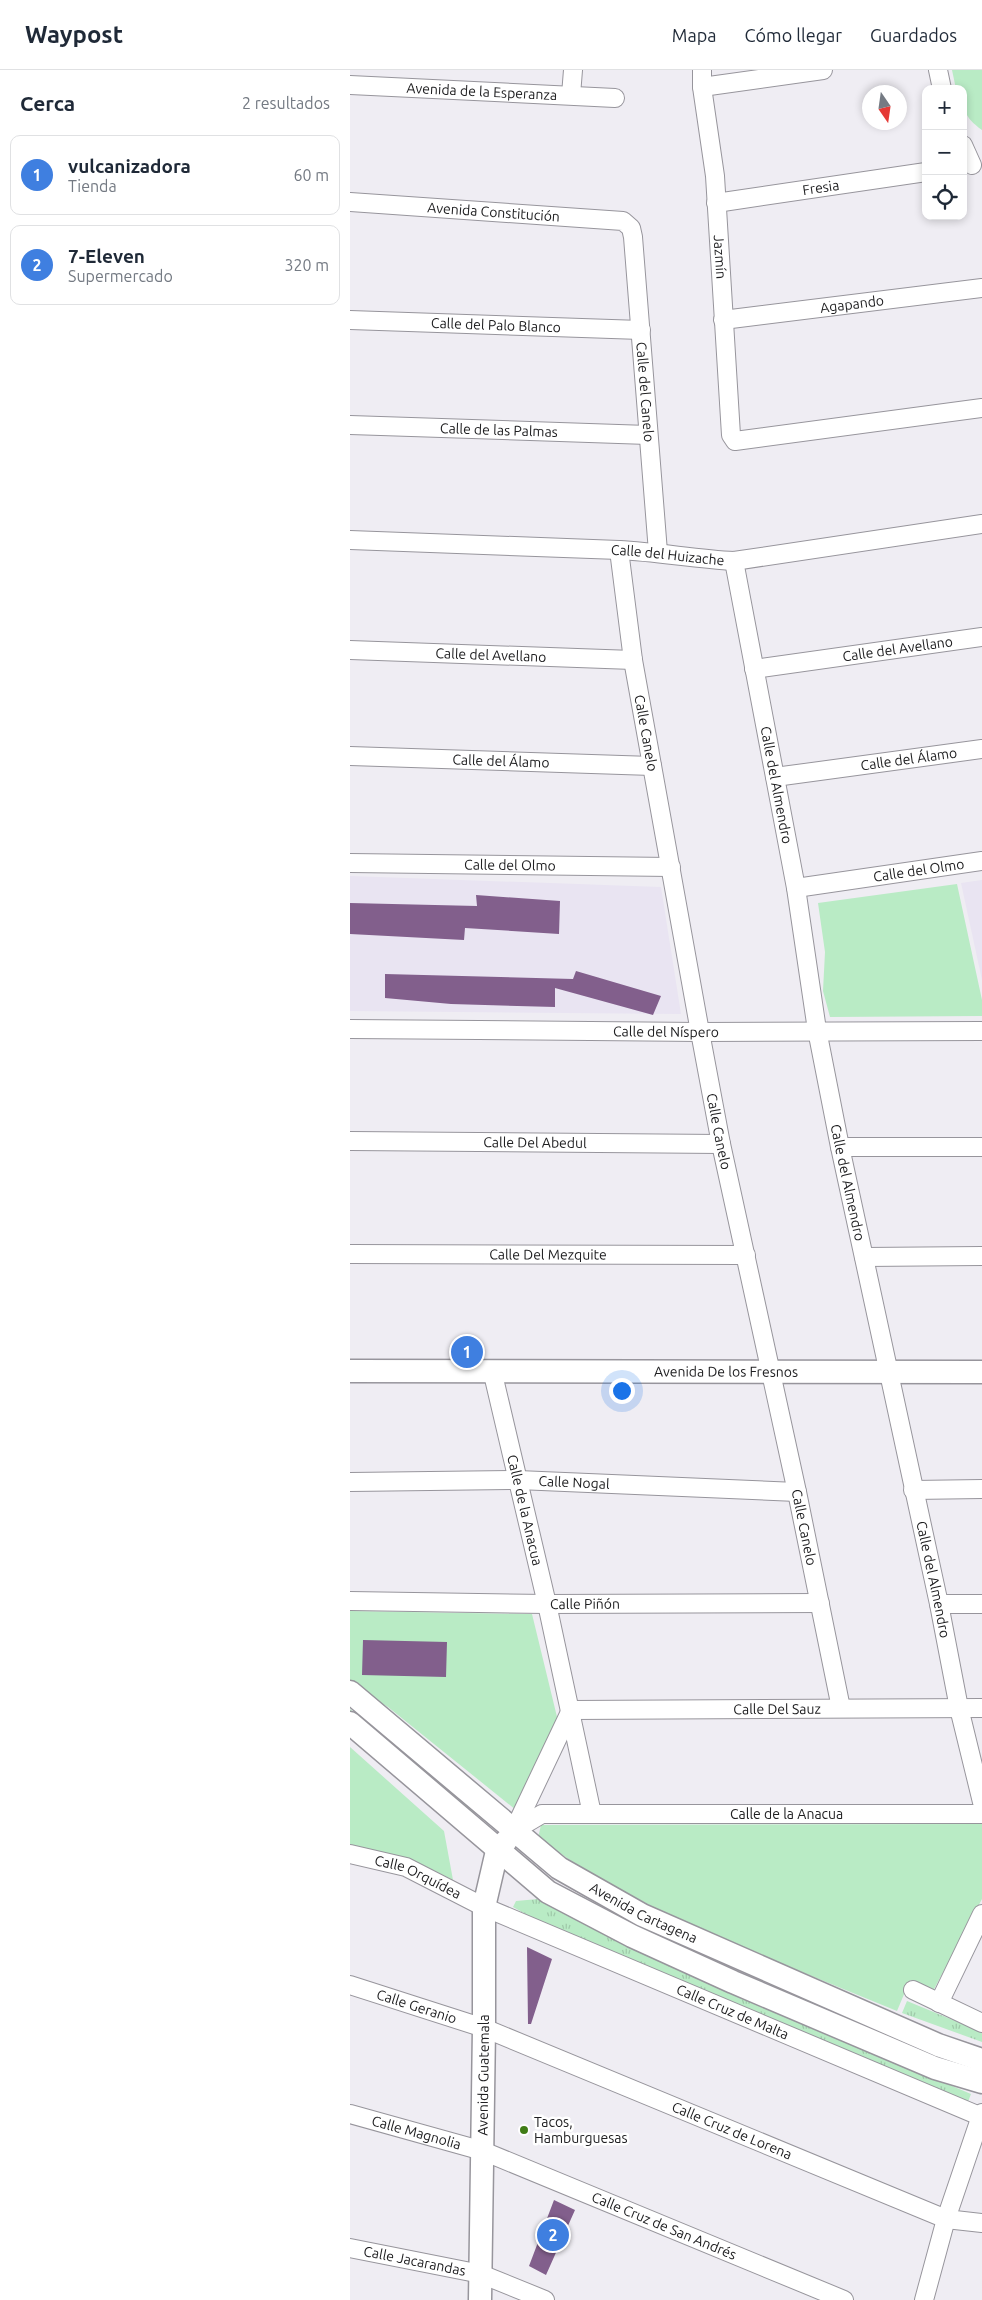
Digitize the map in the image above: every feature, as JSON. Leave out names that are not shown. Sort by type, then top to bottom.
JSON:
[{"type":"street","points":[[571,95],[573,70]]},
{"type":"street","points":[[702,78],[823,70]]},
{"type":"street","points":[[938,70],[941,85]]},
{"type":"street","name":"Jazmín","points":[[702,78],[715,176],[731,435],[736,441],[982,408]]},
{"type":"street","name":"Avenida de la Esperanza","points":[[350,85],[616,98]]},
{"type":"street","points":[[967,153],[973,165]]},
{"type":"street","name":"Fresia","points":[[716,203],[922,173]]},
{"type":"street","name":"Avenida Constitución","points":[[350,202],[623,221],[632,231]]},
{"type":"street","name":"Calle del Canelo","points":[[632,231],[658,552]]},
{"type":"street","name":"Agapando","points":[[723,320],[982,288]]},
{"type":"street","name":"Calle del Palo Blanco","points":[[350,320],[641,330]]},
{"type":"street","name":"Calle de las Palmas","points":[[350,425],[648,435]]},
{"type":"street","name":"Calle del Huizache","points":[[350,540],[658,552],[698,559],[734,561],[982,524]]},
{"type":"street","name":"Calle Canelo","points":[[619,550],[633,660],[721,1144],[772,1372],[841,1708]]},
{"type":"street","name":"Calle del Almendro","points":[[734,561],[796,888],[817,1030],[840,1147],[939,1604],[959,1708],[982,1802]]},
{"type":"street","name":"Calle del Avellano","points":[[754,669],[982,637]]},
{"type":"street","name":"Calle del Avellano","points":[[350,650],[633,660]]},
{"type":"street","name":"Calle del Álamo","points":[[775,777],[982,749]]},
{"type":"street","name":"Calle del Álamo","points":[[350,756],[652,766]]},
{"type":"street","name":"Calle del Olmo","points":[[796,888],[982,861]]},
{"type":"street","name":"Calle del Olmo","points":[[350,863],[671,867]]},
{"type":"street","name":"Calle del Níspero","points":[[350,1029],[700,1032],[817,1030],[982,1031]]},
{"type":"street","name":"Calle Del Abedul","points":[[350,1140],[721,1144]]},
{"type":"street","points":[[840,1147],[982,1147]]},
{"type":"street","name":"Calle Del Mezquite","points":[[350,1254],[746,1255]]},
{"type":"street","points":[[864,1257],[982,1256]]},
{"type":"street","name":"Calle de la Anacua","points":[[492,1370],[571,1710],[592,1814]]},
{"type":"street","name":"Avenida De los Fresnos","points":[[350,1371],[982,1372]]},
{"type":"street","name":"Calle Nogal","points":[[350,1482],[518,1480],[797,1492]]},
{"type":"street","points":[[913,1490],[982,1489]]},
{"type":"street","name":"Calle Piñón","points":[[350,1601],[547,1604],[820,1603]]},
{"type":"street","points":[[939,1604],[982,1604]]},
{"type":"street","name":"Avenida Cartagena","points":[[350,1692],[559,1868],[642,1915],[938,2045],[982,2060]]},
{"type":"street","name":"Calle Del Sauz","points":[[571,1710],[982,1708]]},
{"type":"street","points":[[497,1850],[514,1830],[571,1710]]},
{"type":"street","name":"Avenida Cartagena","points":[[350,1723],[548,1892],[632,1936],[733,1982],[935,2068],[982,2082]]},
{"type":"street","name":"Calle de la Anacua","points":[[514,1830],[542,1814],[982,1814]]},
{"type":"street","name":"Avenida Guatemala","points":[[480,2300],[484,1907],[497,1850]]},
{"type":"street","name":"Calle Orquídea","points":[[350,1854],[406,1867],[484,1907]]},
{"type":"street","name":"Calle Cruz de Malta","points":[[484,1907],[982,2116]]},
{"type":"street","points":[[940,2003],[980,1916]]},
{"type":"street","name":"Calle Geranio","points":[[350,1985],[484,2028]]},
{"type":"street","points":[[913,1990],[982,2023]]},
{"type":"street","name":"Calle Cruz de Lorena","points":[[484,2028],[946,2219],[982,2224]]},
{"type":"street","name":"Calle Magnolia","points":[[350,2114],[483,2151]]},
{"type":"street","points":[[924,2300],[946,2219],[982,2116]]},
{"type":"street","name":"Calle Cruz de San Andrés","points":[[483,2151],[844,2300]]},
{"type":"street","name":"Calle Jacarandas","points":[[350,2248],[481,2274],[545,2300]]},
{"type":"shaded area","points":[[350,876],[661,887],[681,1014],[350,1011]]},
{"type":"shaded area","points":[[982,880],[982,980],[961,883]]},
{"type":"green space","points":[[952,70],[982,70],[982,130],[971,121],[967,114],[967,85],[955,85]]},
{"type":"green space","points":[[957,884],[982,1000],[982,1016],[830,1017],[823,991],[825,952],[818,903]]},
{"type":"green space","points":[[350,1611],[532,1614],[558,1721],[516,1810],[388,1707],[350,1685]]},
{"type":"green space","points":[[350,1709],[473,1809],[476,1822],[350,1720]]},
{"type":"green space","points":[[350,1747],[444,1831],[453,1880],[410,1859],[350,1847]]},
{"type":"green space","points":[[982,1824],[982,1899],[933,1991],[910,1980],[897,2011],[687,1925],[586,1871],[538,1838],[541,1825]]},
{"type":"green space","points":[[538,1899],[741,1996],[971,2094],[966,2107],[545,1925],[513,1907],[516,1901]]},
{"type":"green space","points":[[907,2001],[982,2032],[982,2042],[902,2013]]},
{"type":"building","points":[[476,895],[560,901],[559,934],[465,928],[464,940],[350,934],[350,903],[477,906]]},
{"type":"building","points":[[576,971],[661,996],[653,1015],[555,988],[555,1007],[451,1004],[385,998],[385,974],[573,979]]},
{"type":"building","points":[[363,1640],[447,1642],[446,1677],[362,1675]]},
{"type":"building","points":[[527,1947],[552,1959],[531,2024],[528,2024]]},
{"type":"building","points":[[554,2200],[575,2210],[546,2275],[529,2266]]},
{"type":"place","name":"vulcanizadora","points":[[467,1352]]},
{"type":"place","name":"Tacos, Hamburguesas","points":[[524,2130]]},
{"type":"place","name":"7-Eleven","points":[[553,2235]]}]
